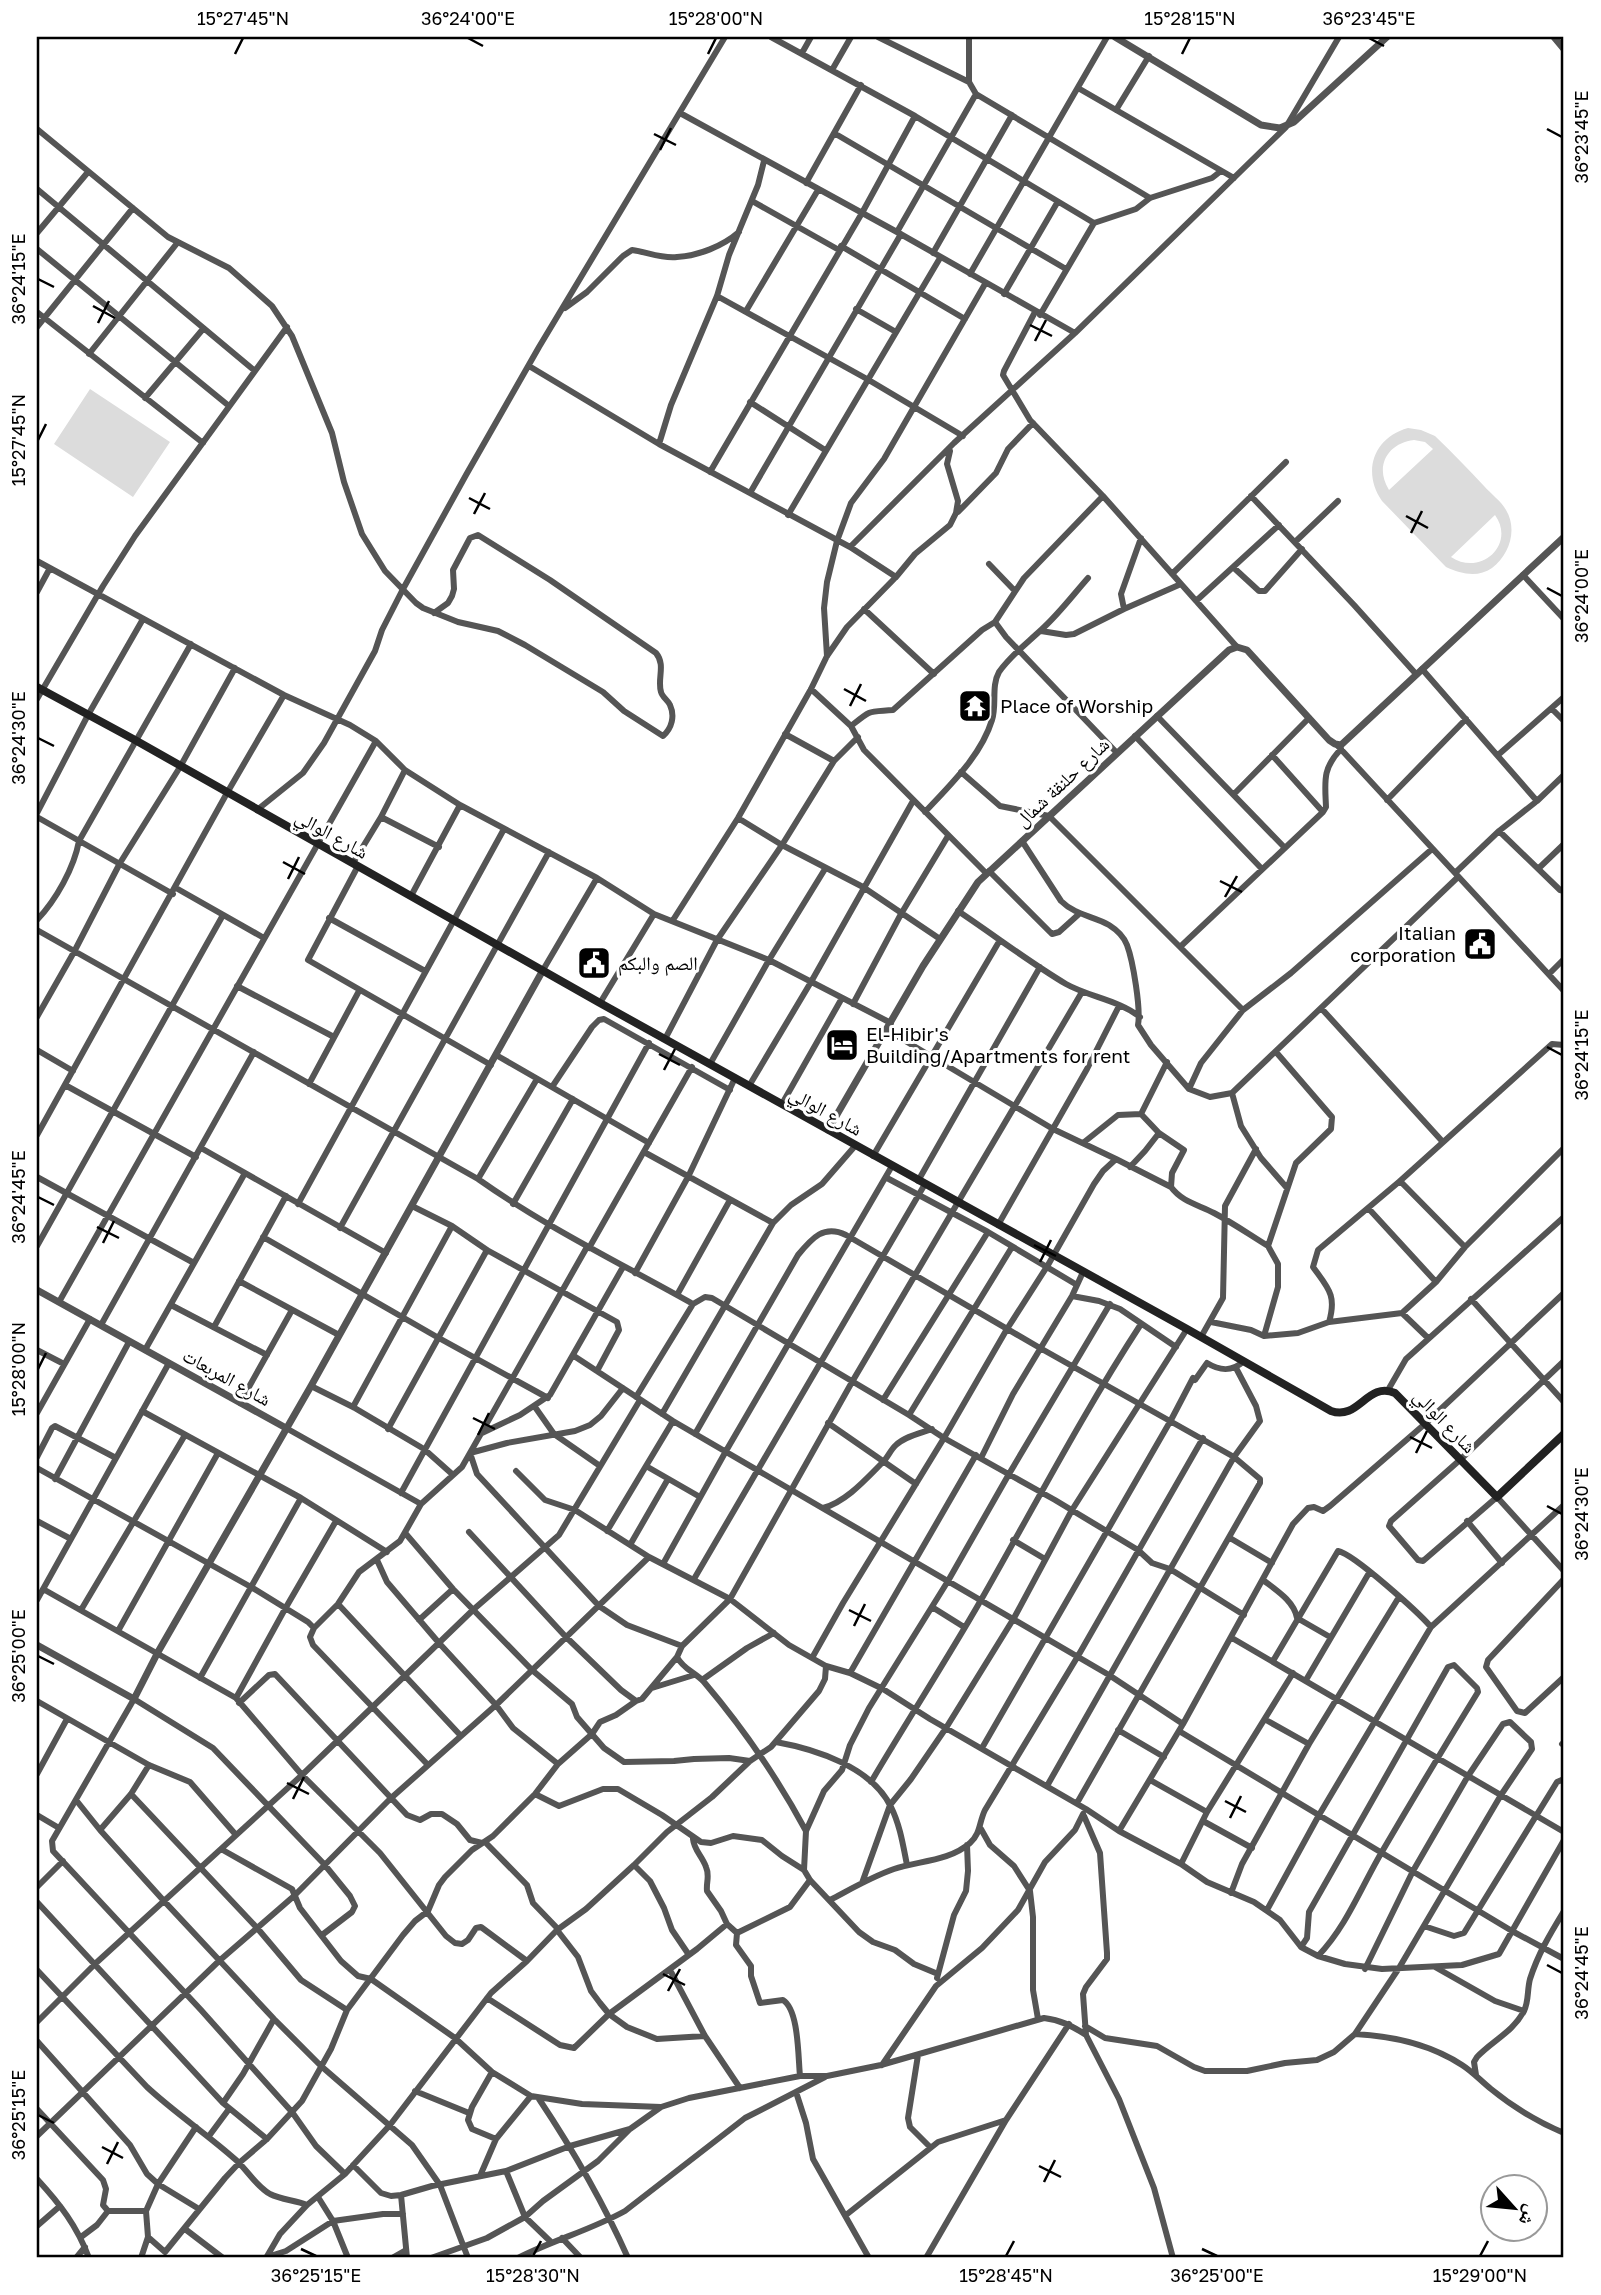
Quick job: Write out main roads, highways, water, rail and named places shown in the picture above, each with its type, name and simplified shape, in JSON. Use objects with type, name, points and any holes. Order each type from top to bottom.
[{"type":"main road","name":"شارع الوالي","points":[[39,689],[135,740],[710,1064],[733,1084],[749,1086],[998,1225],[1049,1262],[1083,1272],[1336,1413],[1349,1411],[1379,1390],[1388,1390],[1398,1395],[1497,1497],[1564,1434]]},
{"type":"place","name":"Place of Worship","points":[[975,706]]},
{"type":"place","name":"Italian corporation","points":[[1480,944]]},
{"type":"place","name":"الصم والبكم","points":[[594,963]]},
{"type":"place","name":"El-Hibir's Building/Apartments for rent","points":[[842,1045]]}]
